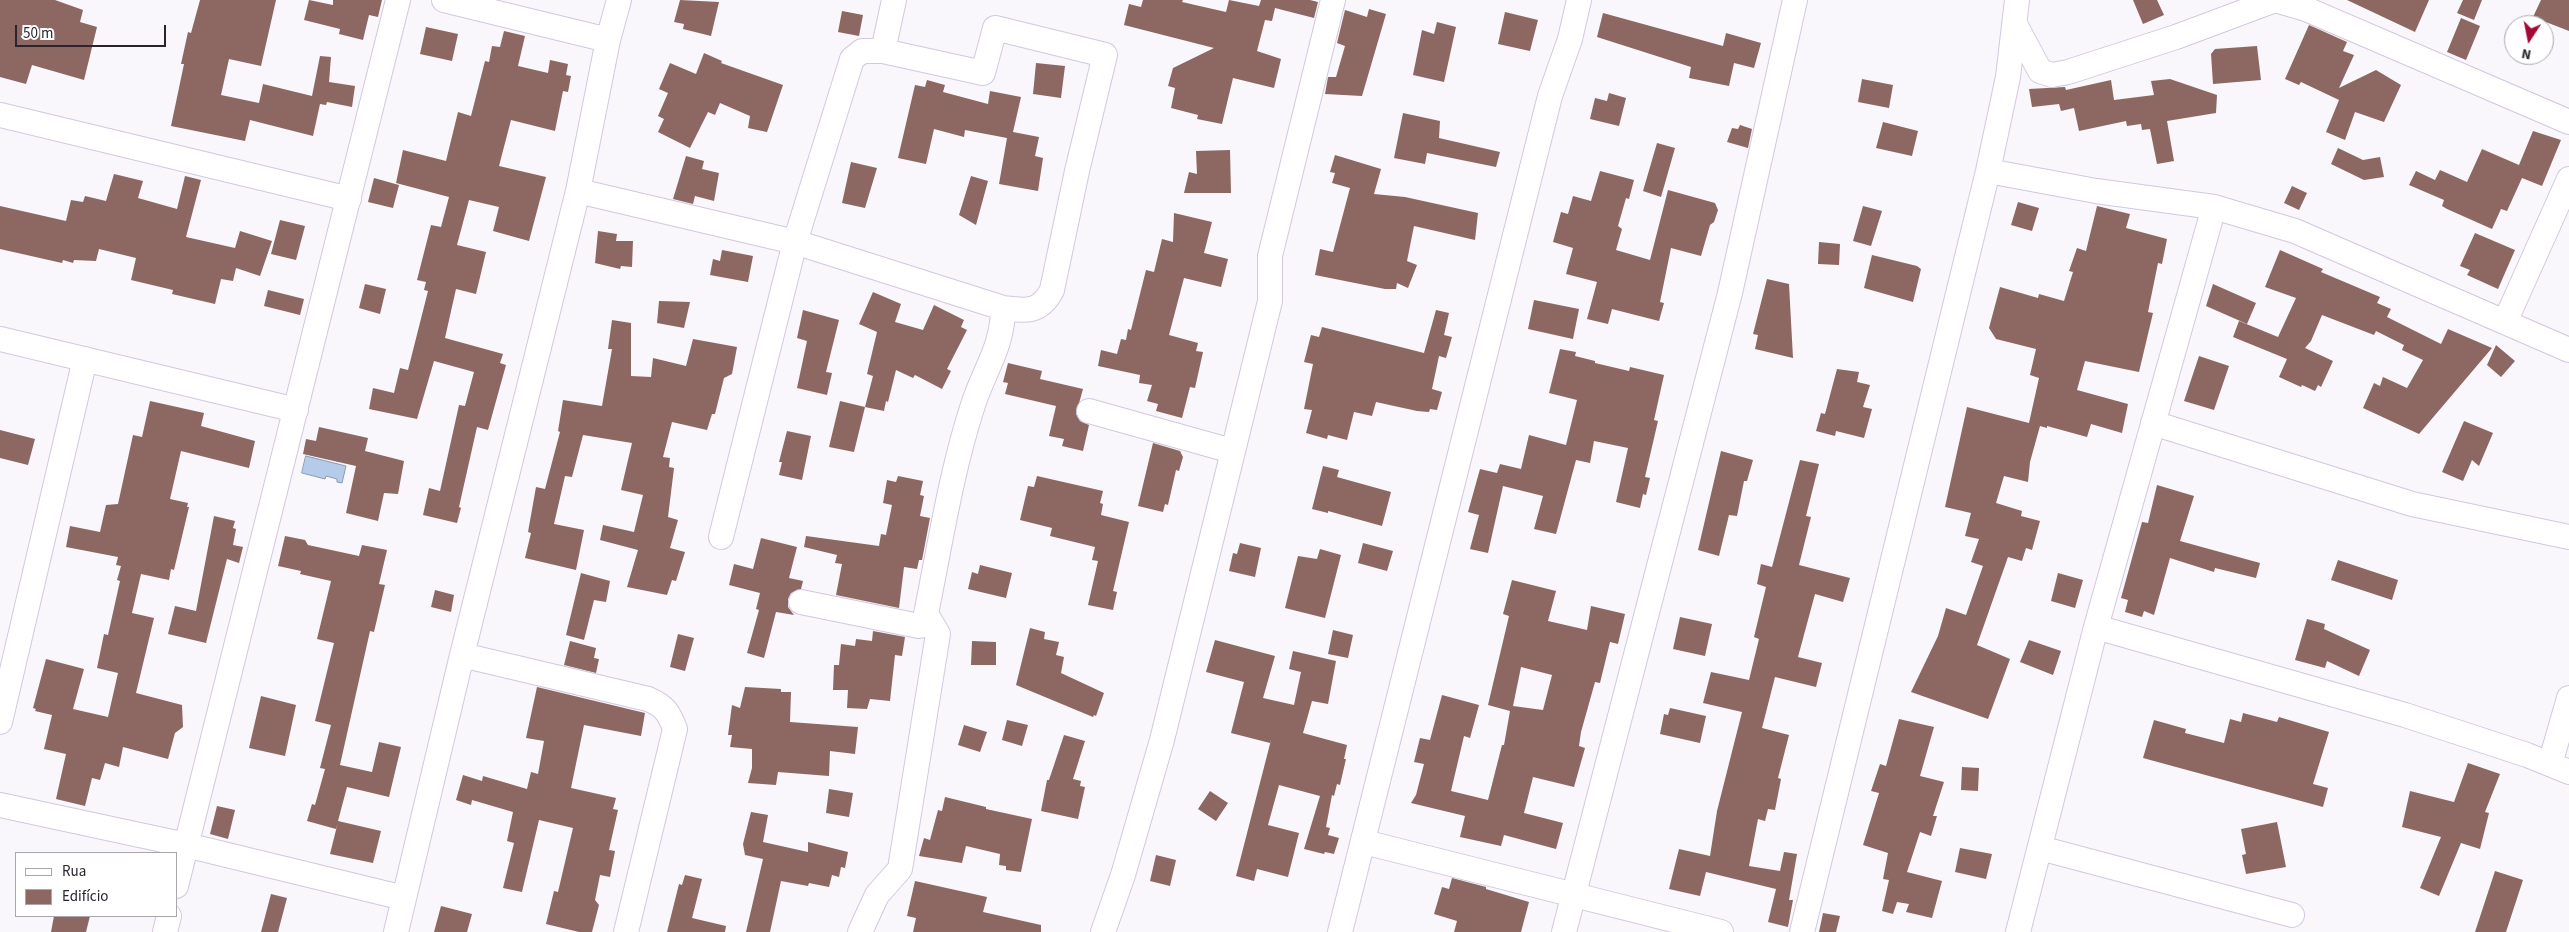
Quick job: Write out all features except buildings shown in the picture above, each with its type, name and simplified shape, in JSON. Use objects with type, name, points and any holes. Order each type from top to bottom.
[{"type":"street","points":[[178,878],[398,0]]},
{"type":"street","points":[[444,0],[608,40]]},
{"type":"street","points":[[396,932],[462,655],[578,191],[608,40],[619,0]]},
{"type":"street","points":[[883,51],[894,0]]},
{"type":"street","points":[[1103,932],[1123,876],[1162,740],[1270,301],[1270,256],[1333,0]]},
{"type":"street","points":[[1340,932],[1547,105],[1570,39],[1579,0]]},
{"type":"street","points":[[1564,932],[1730,293],[1795,0]]},
{"type":"street","points":[[1802,932],[1988,172],[2008,77],[2016,26],[2017,0]]},
{"type":"street","points":[[2016,26],[2040,71],[2052,75],[2068,72],[2176,37],[2275,0],[2306,9],[2569,122]]},
{"type":"street","points":[[578,191],[795,242],[1003,308],[1024,311],[1036,308],[1046,302],[1052,290],[1077,171],[1105,55],[995,28],[983,73],[883,51],[862,51],[852,59],[795,242],[721,537]]},
{"type":"street","points":[[0,115],[349,200]]},
{"type":"street","points":[[1988,172],[2096,191],[2214,207],[2295,231],[2569,350]]},
{"type":"street","points":[[2504,322],[2569,179]]},
{"type":"street","points":[[2018,932],[2096,627],[2214,207]]},
{"type":"street","points":[[860,932],[877,894],[900,869],[938,634],[926,614],[948,505],[973,405],[1001,335],[1003,308]]},
{"type":"street","points":[[0,338],[296,410]]},
{"type":"street","points":[[0,722],[85,359]]},
{"type":"street","points":[[1089,411],[1232,450]]},
{"type":"street","points":[[2153,423],[2412,504],[2569,538]]},
{"type":"street","points":[[801,602],[919,626],[932,624]]},
{"type":"street","points":[[2096,627],[2405,715],[2560,768],[2569,698]]},
{"type":"street","points":[[462,655],[648,699],[662,705],[669,712],[675,730],[626,932]]},
{"type":"street","points":[[0,805],[186,845],[404,898]]},
{"type":"street","points":[[1364,842],[1721,932]]},
{"type":"street","points":[[2040,848],[2292,915]]},
{"type":"street","points":[[166,932],[169,917]]},
{"type":"water","points":[[306,456],[346,466],[342,483],[337,482],[337,479],[326,476],[325,479],[302,473]]}]
